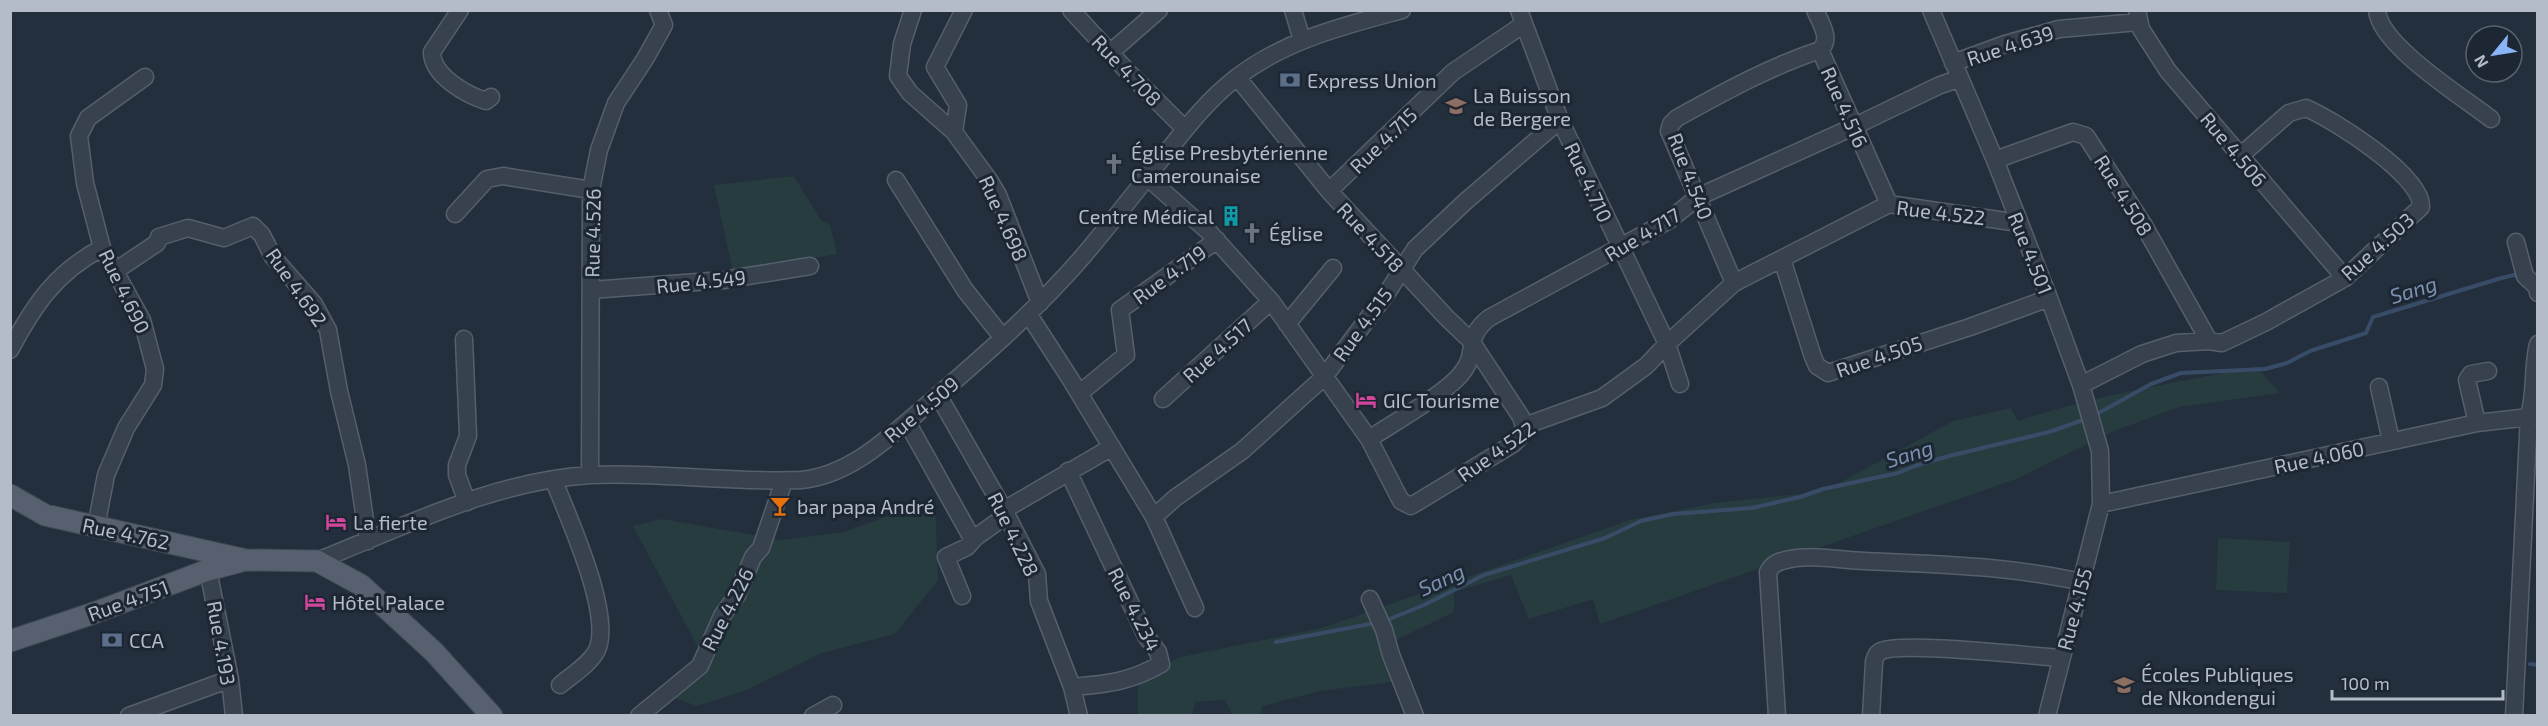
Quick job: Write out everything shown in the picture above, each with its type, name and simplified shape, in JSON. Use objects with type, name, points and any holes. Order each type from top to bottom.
[{"type":"main road","name":"Rue 4.762","points":[[10,495],[45,515],[246,560]]},
{"type":"main road","points":[[246,560],[317,561],[361,585],[434,652],[492,716]]},
{"type":"main road","name":"Rue 4.751","points":[[10,641],[94,613],[208,570],[246,560]]},
{"type":"street","points":[[460,10],[432,52],[432,60],[439,71],[468,94],[486,102],[491,97]]},
{"type":"street","name":"Rue 4.698","points":[[914,10],[902,44],[898,76],[910,93],[954,132],[990,180],[998,195],[1034,309]]},
{"type":"street","points":[[954,132],[958,105],[935,67],[964,10]]},
{"type":"street","name":"Rue 4.708","points":[[1071,10],[1185,129]]},
{"type":"street","points":[[1111,52],[1159,10]]},
{"type":"street","points":[[1293,10],[1302,40]]},
{"type":"street","name":"Rue 4.509","points":[[317,561],[467,502],[507,489],[590,475],[784,481],[814,479],[832,473],[866,454],[907,422],[1034,309],[1085,254],[1185,129],[1216,94],[1267,56],[1302,40],[1335,27],[1402,10]]},
{"type":"street","name":"Rue 4.516","points":[[1815,10],[1827,39],[1825,46],[1820,50],[1889,204]]},
{"type":"street","name":"Rue 4.501","points":[[1931,10],[1995,160],[2081,385],[2100,451],[2101,504]]},
{"type":"street","points":[[2377,10],[2379,23],[2398,48],[2491,119]]},
{"type":"street","name":"Rue 4.526","points":[[590,475],[589,219],[591,190],[610,116],[665,15]]},
{"type":"street","name":"Rue 4.639","points":[[1957,71],[2005,44],[2059,29],[2137,16]]},
{"type":"street","name":"Rue 4.506","points":[[2137,16],[2148,44],[2168,71],[2345,278]]},
{"type":"street","name":"Rue 4.710","points":[[1521,17],[1560,120],[1667,344],[1680,384]]},
{"type":"street","name":"Rue 4.715","points":[[1329,191],[1454,72],[1521,17]]},
{"type":"street","name":"Rue 4.540","points":[[1734,283],[1669,131],[1671,124],[1677,118],[1759,74],[1787,61],[1820,50]]},
{"type":"street","name":"Rue 4.717","points":[[1369,439],[1460,376],[1471,359],[1471,340],[1478,327],[1489,318],[1620,249],[1641,234],[1668,221],[1698,197],[1853,128],[1957,71]]},
{"type":"street","name":"Rue 4.690","points":[[96,526],[106,476],[126,428],[153,385],[155,377],[142,320],[102,248],[84,183],[79,136],[88,118],[145,77]]},
{"type":"street","name":"Rue 4.518","points":[[1237,77],[1329,191],[1400,269],[1471,340],[1521,417],[1524,426]]},
{"type":"street","name":"Rue 4.503","points":[[2081,385],[2142,354],[2176,343],[2209,341],[2222,343],[2265,322],[2345,278],[2421,207],[2421,199],[2415,188],[2362,139],[2336,122],[2306,108],[2289,113],[2240,156]]},
{"type":"street","name":"Rue 4.515","points":[[1154,517],[1175,498],[1242,451],[1324,377],[1387,293],[1400,269],[1415,249],[1466,201],[1560,120]]},
{"type":"street","name":"Rue 4.508","points":[[1995,160],[2073,132],[2086,136],[2143,224],[2209,341]]},
{"type":"street","points":[[455,214],[492,177],[503,176],[591,190]]},
{"type":"street","name":"Rue 4.522","points":[[1147,177],[1217,240],[1271,301],[1369,439],[1401,501],[1411,506],[1513,444],[1521,436],[1524,426],[1602,398],[1646,366],[1734,283],[1889,204],[2019,223]]},
{"type":"street","points":[[896,180],[965,290],[1003,338]]},
{"type":"street","name":"Rue 4.692","points":[[115,271],[157,243],[159,237],[188,228],[224,238],[253,226],[262,235],[273,257],[314,304],[328,330],[339,391],[357,465],[368,541]]},
{"type":"street","name":"Rue 4.719","points":[[1080,393],[1126,356],[1120,310],[1217,240]]},
{"type":"street","points":[[2516,242],[2524,276],[2537,287],[2538,293]]},
{"type":"street","points":[[10,350],[30,312],[42,296],[87,257],[102,248]]},
{"type":"street","name":"Rue 4.505","points":[[1782,259],[1813,357],[1817,366],[1828,374],[2049,298]]},
{"type":"street","name":"Rue 4.549","points":[[591,290],[724,280],[810,266]]},
{"type":"street","points":[[1287,324],[1333,268]]},
{"type":"street","name":"Rue 4.517","points":[[1163,399],[1271,301]]},
{"type":"street","points":[[1034,309],[1080,393],[1154,517],[1195,608]]},
{"type":"street","points":[[464,339],[468,436],[460,452],[457,475],[467,502]]},
{"type":"street","points":[[2514,716],[2531,553],[2534,361],[2538,344]]},
{"type":"street","points":[[2477,423],[2467,380],[2471,374],[2488,371]]},
{"type":"street","points":[[2379,387],[2391,441]]},
{"type":"street","name":"Rue 4.228","points":[[938,396],[1037,574],[1039,601],[1072,687],[1079,716]]},
{"type":"street","name":"Rue 4.060","points":[[2101,504],[2477,423],[2533,416]]},
{"type":"street","points":[[907,422],[973,540]]},
{"type":"street","points":[[962,596],[946,557],[967,548],[973,540],[1005,513],[1068,471],[1112,447]]},
{"type":"street","name":"Rue 4.234","points":[[1068,471],[1146,636],[1158,652],[1161,664],[1142,675],[1119,683],[1072,687]]},
{"type":"street","points":[[554,481],[592,583],[601,624],[597,649],[590,659],[560,685]]},
{"type":"street","name":"Rue 4.226","points":[[639,716],[700,666],[722,616],[737,595],[753,557],[761,548],[784,481]]},
{"type":"street","name":"Rue 4.155","points":[[2047,716],[2101,504]]},
{"type":"street","points":[[1777,716],[1768,572],[1774,564],[1782,560],[1802,558],[1904,562],[2049,574],[2081,582]]},
{"type":"street","name":"Rue 4.193","points":[[208,570],[230,679],[234,716]]},
{"type":"street","points":[[1370,598],[1415,716]]},
{"type":"street","points":[[1871,716],[1874,662],[1881,651],[1917,648],[2061,658]]},
{"type":"street","points":[[129,716],[147,712],[230,679]]},
{"type":"street","points":[[813,716],[833,705]]},
{"type":"green space","points":[[794,176],[820,219],[830,225],[837,254],[733,272],[714,185]]},
{"type":"green space","points":[[2257,367],[2280,393],[2179,407],[2114,431],[2016,479],[1600,624],[1593,599],[1529,619],[1511,575],[1454,592],[1454,612],[1384,646],[1392,682],[1320,691],[1262,706],[1260,715],[1233,715],[1225,700],[1195,702],[1192,715],[1138,715],[1138,678],[1181,657],[1322,628],[1630,520],[1715,503],[1825,491],[1953,421],[2011,408],[2018,421],[2107,396]]},
{"type":"green space","points":[[935,498],[938,580],[895,634],[822,653],[749,689],[697,706],[674,698],[706,662],[633,526],[662,519],[782,540],[845,532]]},
{"type":"green space","points":[[2218,538],[2290,542],[2287,593],[2216,590]]},
{"type":"waterway","name":"Sang","points":[[2095,415],[2151,384],[2181,373],[2265,369],[2287,363],[2310,351],[2366,333],[2373,317],[2498,279],[2514,275],[2520,277]]},
{"type":"waterway","name":"Sang","points":[[1385,621],[1424,605],[1484,575],[1605,538],[1641,521],[1673,514],[1752,508],[1800,497],[1823,489],[1898,473],[1949,456],[2049,432],[2086,419]]},
{"type":"waterway","name":"Sang","points":[[1276,642],[1375,623]]},
{"type":"waterway","points":[[2530,664],[2538,665]]},
{"type":"place","name":"Express Union","points":[[1290,80]]},
{"type":"place","name":"La Buisson de Bergere","points":[[1456,106]]},
{"type":"place","name":"Église Presbytérienne Camerounaise","points":[[1114,164]]},
{"type":"place","name":"Centre Médical","points":[[1231,216]]},
{"type":"place","name":"Église","points":[[1252,233]]},
{"type":"place","name":"GIC Tourisme","points":[[1366,400]]},
{"type":"place","name":"bar papa André","points":[[780,506]]},
{"type":"place","name":"La fierte","points":[[336,522]]},
{"type":"place","name":"Hôtel Palace","points":[[315,602]]},
{"type":"place","name":"CCA","points":[[112,640]]},
{"type":"place","name":"Écoles Publiques de Nkondengui","points":[[2124,685]]}]
